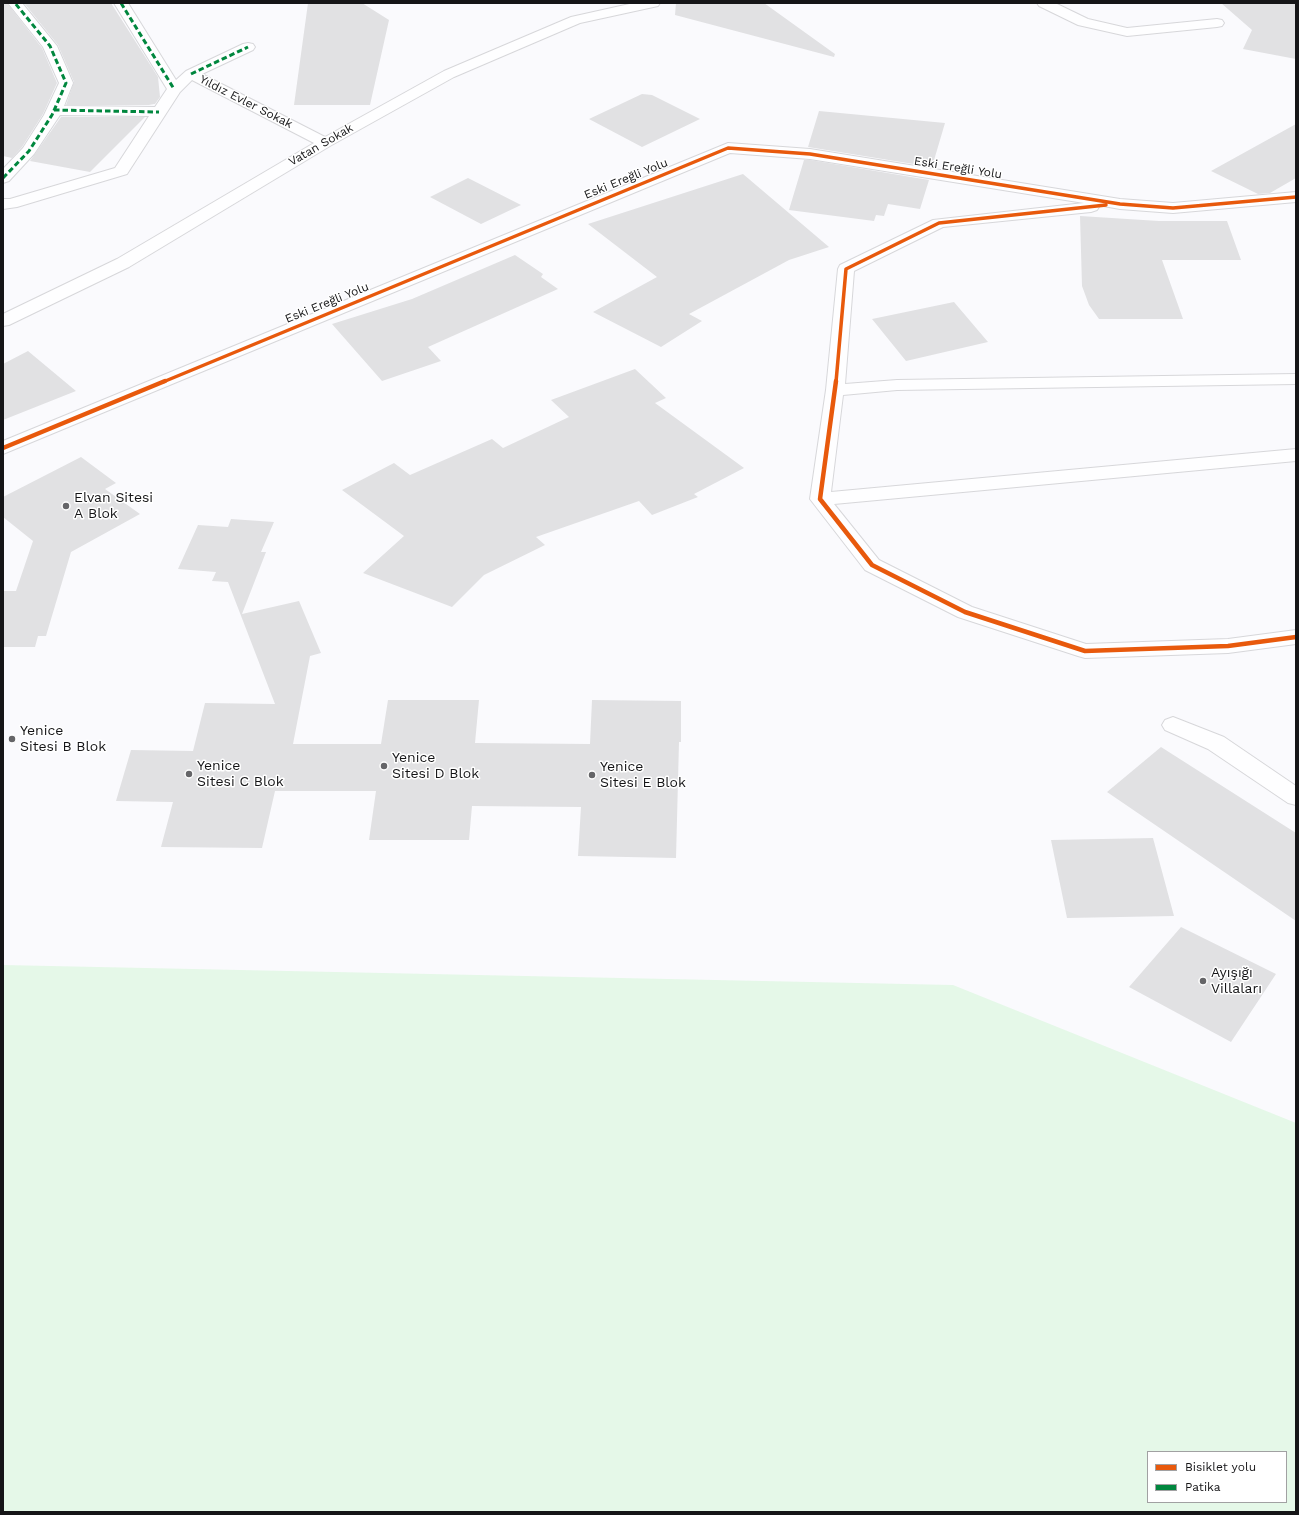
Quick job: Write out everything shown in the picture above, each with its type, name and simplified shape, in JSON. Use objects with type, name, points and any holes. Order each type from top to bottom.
[{"type":"street","points":[[3,178],[30,151],[54,110],[66,83],[50,46],[14,3]]},
{"type":"street","points":[[121,3],[174,89]]},
{"type":"street","name":"Vatan Sokak","points":[[3,320],[123,262],[325,143],[449,74],[576,20],[654,3]]},
{"type":"street","points":[[1044,3],[1083,22],[1127,32],[1217,23]]},
{"type":"street","points":[[191,74],[248,47]]},
{"type":"street","name":"Yıldız Evler Sokak","points":[[3,204],[11,204],[120,170],[174,89],[191,74],[325,143]]},
{"type":"street","points":[[54,110],[159,112]]},
{"type":"street","name":"Eski Ereğli Yolu","points":[[3,448],[728,148],[810,154],[1120,204],[1172,208],[1296,197]]},
{"type":"street","points":[[1120,204],[938,223],[846,269],[835,390],[820,499],[872,565],[965,612],[1085,651],[1228,646],[1296,637]]},
{"type":"street","points":[[835,390],[897,385],[1296,380]]},
{"type":"street","points":[[820,499],[1296,455]]},
{"type":"street","points":[[1173,725],[1216,743],[1296,797]]},
{"type":"green space","points":[[3,965],[953,985],[1296,1123],[1296,1512],[3,1512]]},
{"type":"building","points":[[3,3],[7,3],[42,48],[57,83],[43,114],[22,147],[12,158],[3,156]]},
{"type":"building","points":[[24,3],[111,3],[158,77],[160,97],[155,104],[66,105],[74,82],[58,45]]},
{"type":"building","points":[[308,3],[362,3],[389,20],[370,105],[294,105]]},
{"type":"building","points":[[676,3],[764,3],[835,54],[834,57],[675,15]]},
{"type":"building","points":[[1221,3],[1296,3],[1296,59],[1243,49],[1252,30]]},
{"type":"building","points":[[642,94],[652,95],[700,119],[642,147],[589,119]]},
{"type":"building","points":[[819,111],[945,123],[932,167],[808,147]]},
{"type":"building","points":[[61,117],[145,117],[90,172],[30,161]]},
{"type":"building","points":[[1296,124],[1296,178],[1270,193],[1258,194],[1211,171]]},
{"type":"building","points":[[804,160],[929,180],[920,209],[888,204],[884,216],[876,215],[874,221],[789,210]]},
{"type":"building","points":[[743,174],[829,247],[789,260],[689,314],[702,321],[661,347],[593,312],[657,277],[588,224]]},
{"type":"building","points":[[468,178],[521,205],[481,224],[430,197]]},
{"type":"building","points":[[1080,216],[1159,221],[1227,221],[1241,260],[1162,260],[1183,319],[1099,319],[1089,305],[1082,286]]},
{"type":"building","points":[[515,255],[543,274],[541,277],[558,289],[428,347],[441,361],[382,381],[332,324],[412,299]]},
{"type":"building","points":[[954,302],[988,342],[906,361],[872,319]]},
{"type":"building","points":[[28,351],[76,391],[3,420],[3,364]]},
{"type":"building","points":[[635,369],[666,398],[655,403],[744,468],[694,494],[698,497],[652,515],[639,501],[536,537],[545,545],[484,575],[452,607],[363,573],[404,536],[342,490],[394,463],[410,475],[492,439],[503,448],[569,417],[551,400]]},
{"type":"building","name":"Elvan Sitesi A Blok","points":[[81,457],[116,483],[105,489],[140,514],[71,552],[46,636],[38,636],[35,647],[3,647],[3,591],[16,591],[33,541],[3,517],[3,497]]},
{"type":"building","points":[[231,519],[274,522],[261,552],[266,552],[242,614],[299,601],[321,653],[310,656],[293,744],[381,744],[388,700],[479,700],[475,743],[590,744],[592,700],[681,701],[681,742],[679,742],[676,858],[578,856],[581,807],[472,806],[469,840],[369,840],[376,791],[275,791],[262,848],[161,847],[173,802],[116,801],[131,750],[193,751],[205,703],[275,704],[228,582],[212,581],[216,572],[178,569],[198,525],[228,527]]},
{"type":"building","points":[[1161,747],[1296,833],[1296,921],[1107,792]]},
{"type":"building","points":[[1153,838],[1174,916],[1067,918],[1051,840]]},
{"type":"building","name":"Ayışığı Villaları","points":[[1181,927],[1276,974],[1231,1042],[1129,987]]},
{"type":"marked path","points":[[3,178],[29,151],[52,115],[66,83],[50,46],[15,3]]},
{"type":"marked path","points":[[121,3],[174,89]]},
{"type":"marked path","points":[[191,74],[248,47]]},
{"type":"marked path","points":[[54,110],[159,112]]},
{"type":"cycle path","points":[[3,448],[728,148],[810,154],[1120,204],[1173,208],[1296,197]]},
{"type":"cycle path","points":[[1106,205],[939,223],[846,269],[835,390],[820,499],[872,565],[965,612],[1085,651],[1228,646],[1296,637]]},
{"type":"place","name":"Elvan Sitesi A Blok","points":[[66,506]]},
{"type":"place","name":"Yenice Sitesi B Blok","points":[[12,739]]},
{"type":"place","name":"Yenice Sitesi D Blok","points":[[384,766]]},
{"type":"place","name":"Yenice Sitesi C Blok","points":[[189,774]]},
{"type":"place","name":"Yenice Sitesi E Blok","points":[[592,775]]},
{"type":"place","name":"Ayışığı Villaları","points":[[1203,981]]}]
